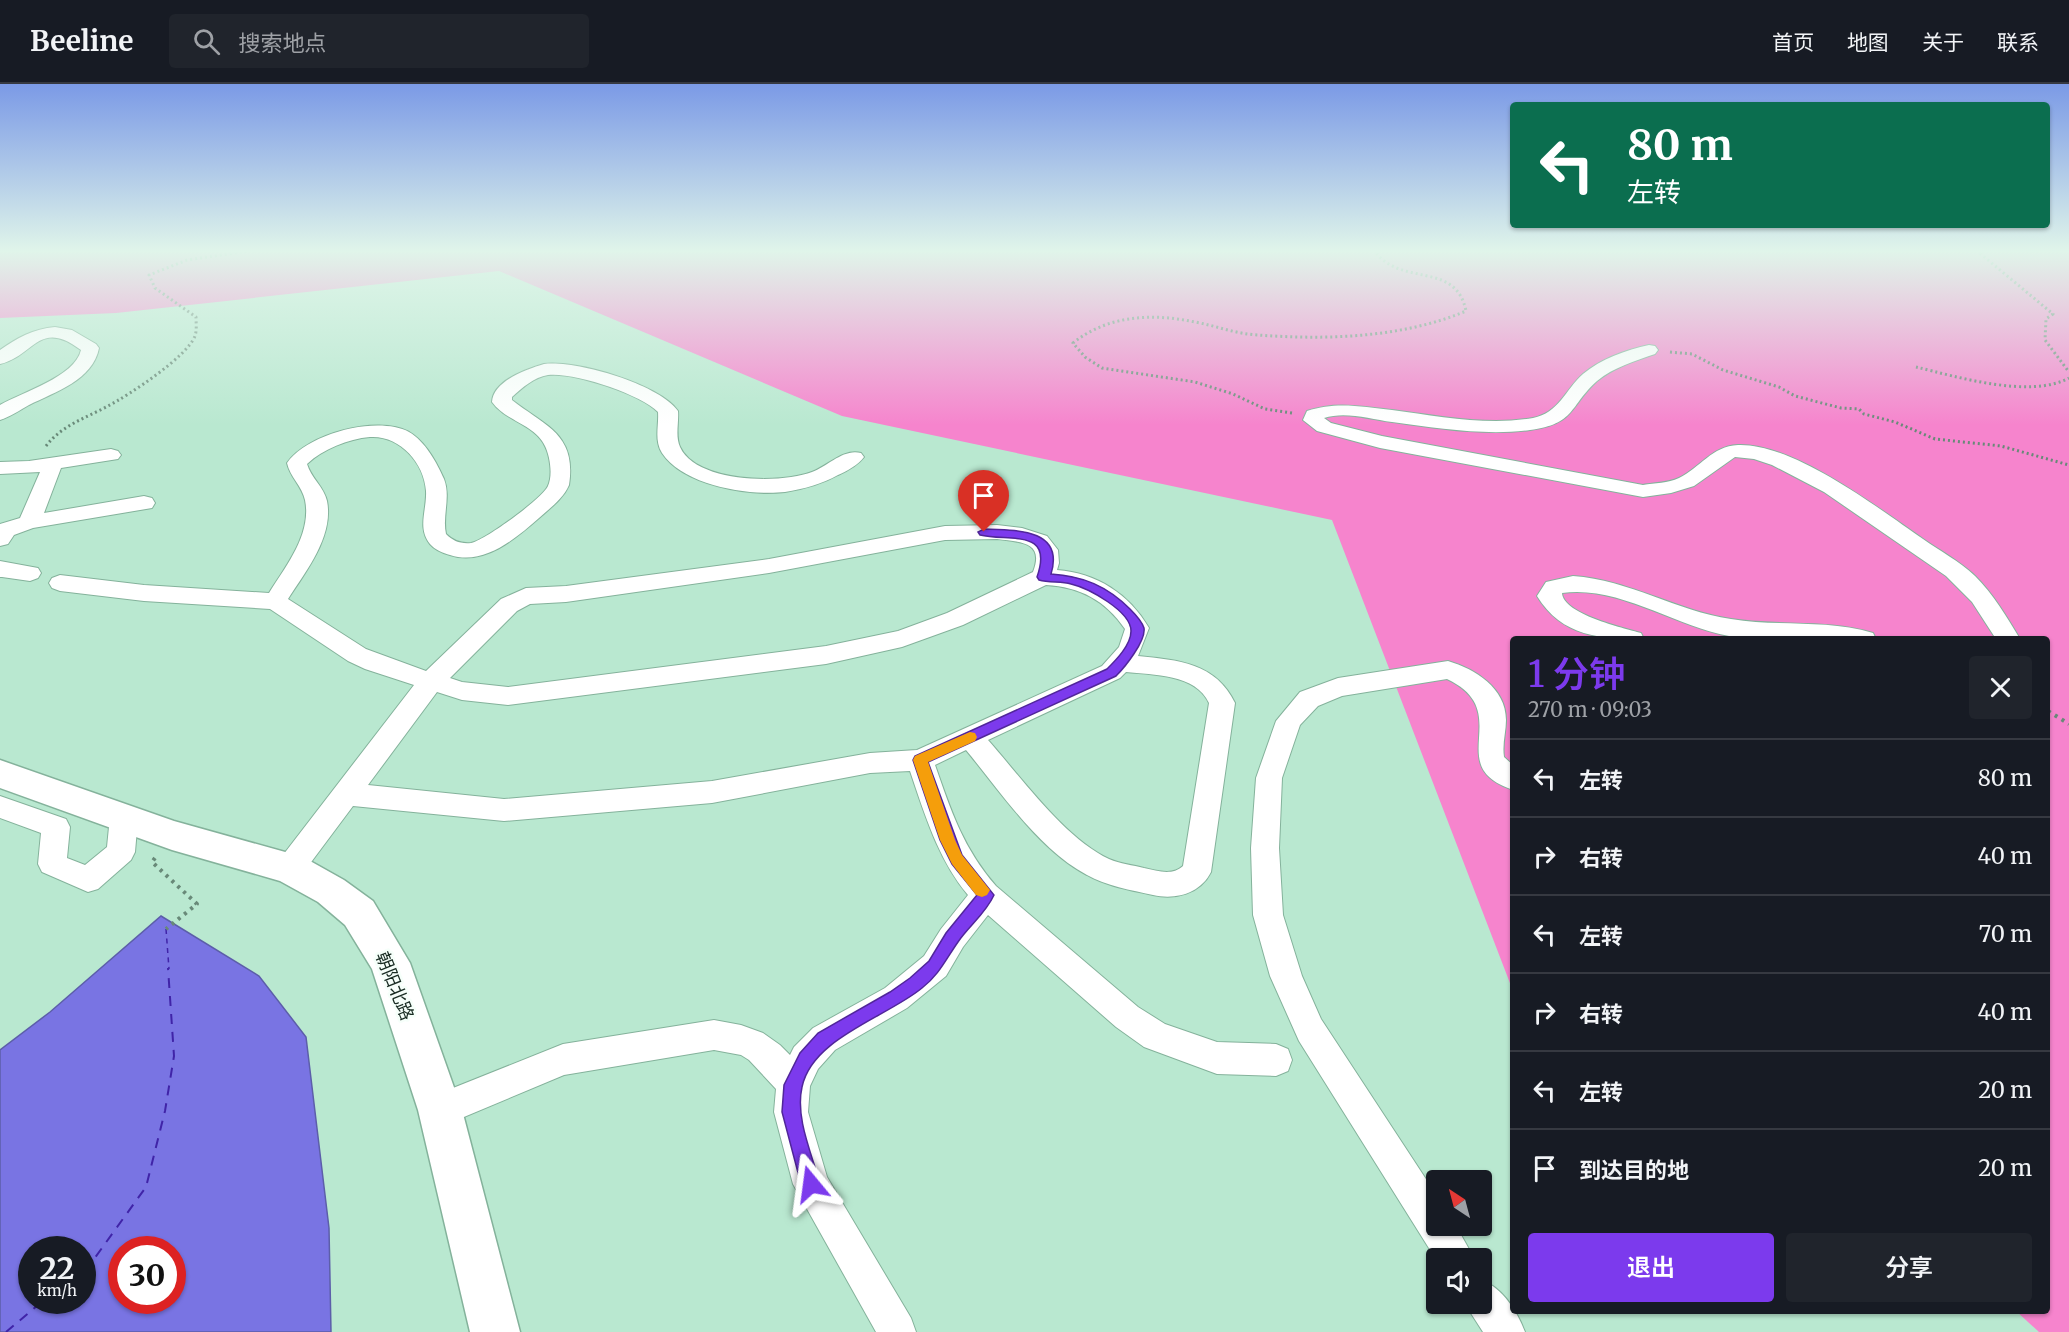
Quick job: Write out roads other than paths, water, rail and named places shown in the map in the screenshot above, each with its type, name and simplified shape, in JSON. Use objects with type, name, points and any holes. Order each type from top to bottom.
[{"type":"main road","name":"朝阳北路","points":[[0,774],[172,835],[290,868],[331,891],[359,913],[390,963],[440,1110],[495,1332]]},
{"type":"street","points":[[0,359],[30,338],[61,331],[84,343],[90,348],[91,353],[82,367],[71,376],[0,414]]},
{"type":"street","points":[[1649,350],[1608,364],[1589,378],[1565,412],[1547,421],[1522,425],[1483,424],[1398,417],[1346,409],[1323,411],[1314,415],[1313,420],[1324,427],[1380,442],[1642,490],[1669,488],[1686,482],[1701,473],[1710,463],[1737,451],[1781,461],[1813,477],[1868,511],[1959,574],[1985,601],[2006,636]]},
{"type":"street","points":[[275,601],[311,538],[315,524],[316,500],[298,474],[297,463],[303,455],[319,446],[357,434],[386,430],[403,436],[413,443],[421,454],[436,487],[435,533],[446,546],[457,549],[471,549],[487,545],[504,536],[550,497],[559,487],[557,451],[548,434],[502,402],[501,395],[512,385],[539,372],[564,370],[638,390],[652,397],[668,411],[667,439],[671,451],[680,462],[693,470],[733,484],[767,488],[785,486],[826,474],[854,457]]},
{"type":"street","points":[[0,468],[52,464],[111,455]]},
{"type":"street","points":[[29,522],[52,464]]},
{"type":"street","points":[[0,539],[6,530],[29,522],[144,503]]},
{"type":"street","points":[[290,868],[432,680],[509,605],[526,596],[566,594],[769,566],[945,533],[997,532],[1022,535],[1039,541],[1047,550],[1048,563],[1043,577]]},
{"type":"street","points":[[0,568],[10,572],[30,573]]},
{"type":"street","points":[[60,583],[144,593],[275,601],[357,655],[374,663],[462,691],[508,696],[826,655],[902,639],[926,631],[1043,577],[1070,579],[1094,587],[1123,608],[1137,628],[1136,638],[1121,663],[1111,672],[1094,682],[920,760],[870,763],[712,792],[504,810],[345,794]]},
{"type":"street","points":[[1624,636],[1570,617],[1554,606],[1549,596],[1554,587],[1565,584],[1592,586],[1637,596],[1713,624],[1754,632],[1824,631],[1849,636]]},
{"type":"street","points":[[970,737],[1040,816],[1077,852],[1096,866],[1155,883],[1173,885],[1188,882],[1197,872],[1222,703],[1220,694],[1212,685],[1190,674],[1121,663]]},
{"type":"street","points":[[1450,1248],[1310,1030],[1286,976],[1268,915],[1265,848],[1269,778],[1289,721],[1309,699],[1338,687],[1448,670],[1465,675],[1479,686],[1493,713],[1491,758],[1501,772],[1510,778]]},
{"type":"street","points":[[920,760],[952,849],[969,877],[1127,1017],[1155,1036],[1217,1058],[1276,1060]]},
{"type":"street","points":[[0,807],[56,828],[52,864],[88,880],[121,852],[124,817]]},
{"type":"street","points":[[897,1332],[811,1184],[791,1112],[793,1085],[806,1058],[824,1039],[896,998],[935,966],[952,938],[987,895]]},
{"type":"street","points":[[440,1110],[563,1060],[714,1035],[738,1037],[762,1048],[777,1062],[793,1085]]},
{"type":"street","points":[[1492,1313],[1506,1332]]}]
